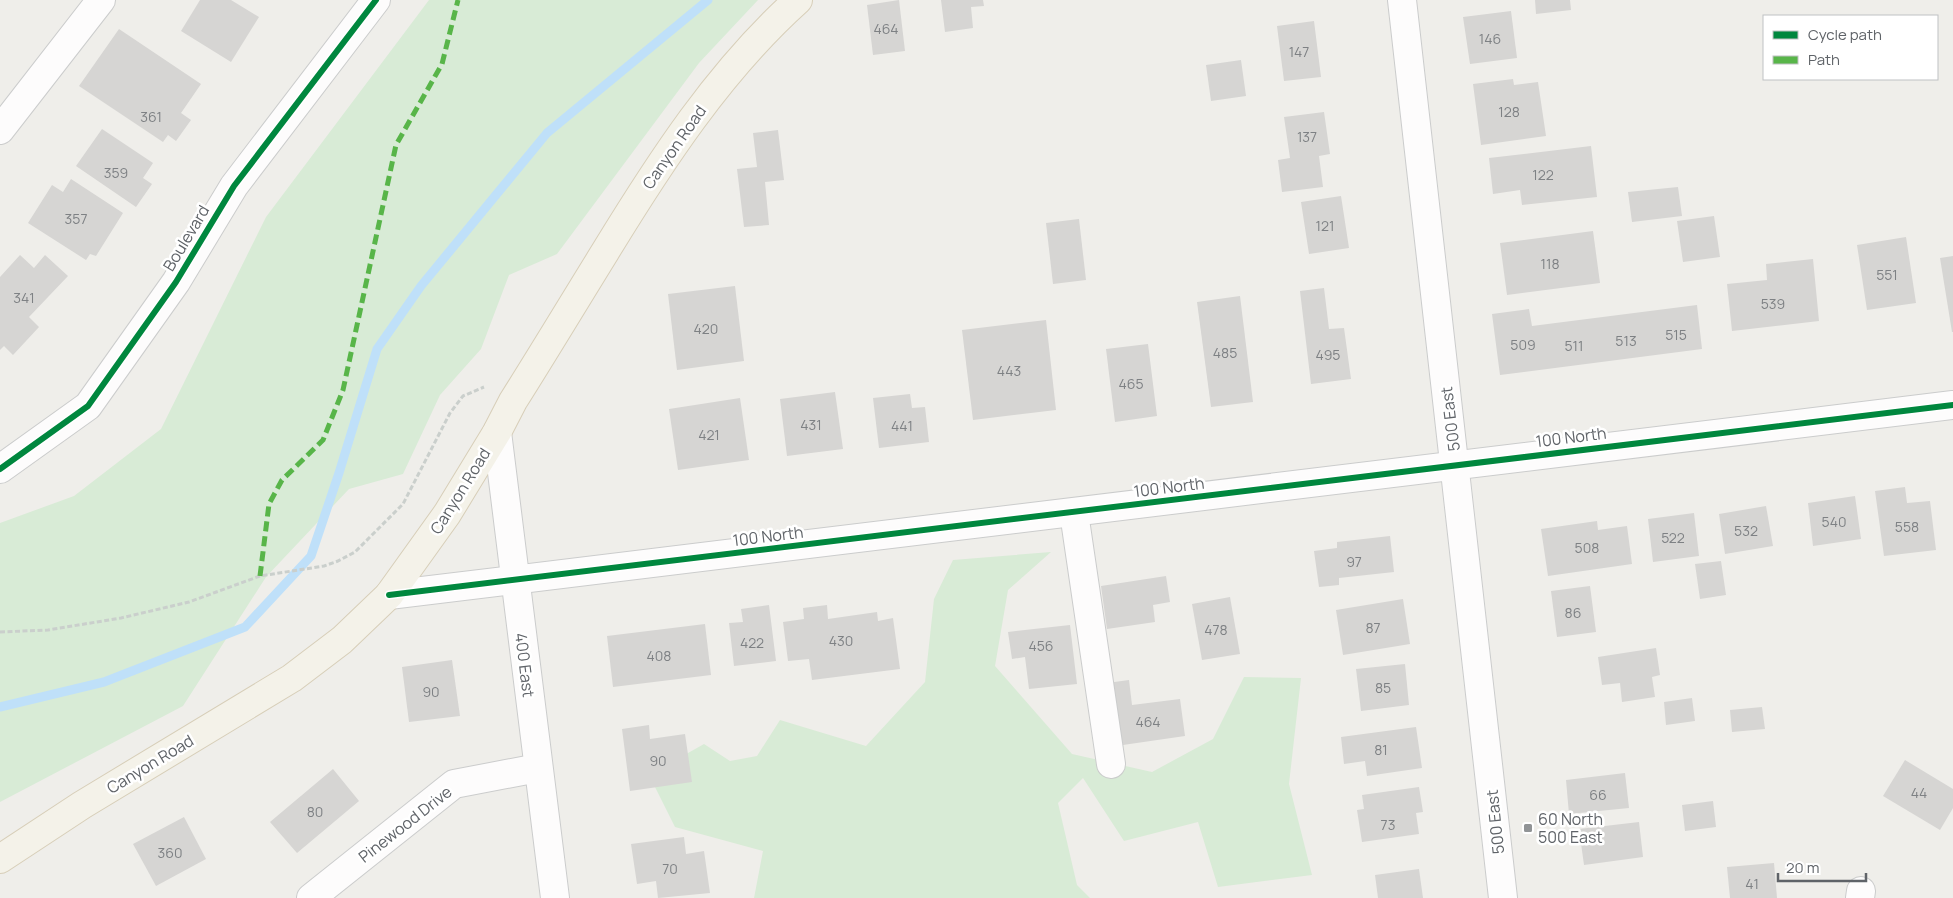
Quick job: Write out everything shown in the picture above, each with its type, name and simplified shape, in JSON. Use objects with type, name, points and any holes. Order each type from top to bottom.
[{"type":"main road","name":"Canyon Road","points":[[0,859],[82,805],[292,678],[342,640],[389,595],[447,514],[497,432],[513,401],[652,176],[722,80],[798,0]]},
{"type":"street","points":[[0,130],[102,0]]},
{"type":"street","name":"Boulevard","points":[[0,469],[88,406],[176,282],[234,186],[376,0]]},
{"type":"street","name":"500 East","points":[[1402,0],[1456,465],[1503,898]]},
{"type":"street","name":"100 North","points":[[389,595],[1953,405]]},
{"type":"street","name":"400 East","points":[[497,432],[555,898]]},
{"type":"street","points":[[1074,513],[1111,764]]},
{"type":"street","name":"Pinewood Drive","points":[[311,898],[454,784],[538,768]]},
{"type":"path","points":[[0,632],[48,630],[122,618],[189,602],[260,576],[324,566],[355,552],[402,504],[450,413],[463,396],[484,387]]},
{"type":"green space","points":[[429,0],[758,0],[699,63],[557,254],[509,275],[481,349],[440,395],[403,474],[349,489],[266,577],[183,706],[0,802],[0,523],[74,496],[161,429],[266,217]]},
{"type":"green space","points":[[1051,552],[1008,590],[995,666],[1072,754],[1152,772],[1213,739],[1244,677],[1301,678],[1289,784],[1312,875],[1218,887],[1198,822],[1124,841],[1083,778],[1058,803],[1077,885],[1090,898],[754,898],[763,851],[675,827],[649,775],[704,744],[730,761],[757,756],[780,720],[866,746],[925,682],[934,599],[953,560]]},
{"type":"building","points":[[200,0],[231,0],[259,17],[231,62],[181,31]]},
{"type":"building","points":[[899,0],[905,51],[873,55],[867,5]]},
{"type":"building","points":[[941,0],[983,0],[984,6],[971,7],[973,28],[945,32]]},
{"type":"building","points":[[1535,0],[1570,0],[1571,10],[1536,14]]},
{"type":"building","points":[[1511,11],[1517,58],[1470,64],[1463,17]]},
{"type":"building","points":[[1314,21],[1321,77],[1284,81],[1277,26]]},
{"type":"building","points":[[119,29],[201,84],[181,113],[191,120],[176,141],[168,135],[163,142],[79,86]]},
{"type":"building","points":[[1241,60],[1246,96],[1211,101],[1206,65]]},
{"type":"building","points":[[1513,79],[1514,85],[1538,82],[1546,136],[1481,145],[1473,84]]},
{"type":"building","points":[[1324,112],[1330,154],[1319,156],[1323,187],[1282,192],[1278,160],[1290,158],[1284,117]]},
{"type":"building","points":[[102,129],[153,163],[143,178],[152,184],[136,207],[76,166]]},
{"type":"building","points":[[778,130],[784,180],[765,182],[769,225],[744,227],[737,169],[757,167],[753,133]]},
{"type":"building","points":[[1591,146],[1597,197],[1522,205],[1520,190],[1493,194],[1489,158]]},
{"type":"building","points":[[71,179],[123,213],[96,256],[90,254],[86,260],[28,223],[52,185],[63,192]]},
{"type":"building","points":[[1678,187],[1682,216],[1632,222],[1628,192]]},
{"type":"building","points":[[1341,196],[1349,248],[1309,254],[1301,202]]},
{"type":"building","points":[[1714,216],[1720,257],[1683,262],[1677,221]]},
{"type":"building","points":[[1079,219],[1086,280],[1053,284],[1046,223]]},
{"type":"building","points":[[1593,231],[1600,283],[1507,295],[1500,243]]},
{"type":"building","points":[[1906,237],[1916,303],[1867,310],[1857,245]]},
{"type":"building","points":[[20,255],[34,268],[45,255],[68,276],[29,317],[39,327],[13,355],[4,346],[0,350],[0,277]]},
{"type":"building","points":[[1953,256],[1953,332],[1952,332],[1940,258]]},
{"type":"building","points":[[1813,259],[1819,321],[1732,331],[1727,284],[1767,280],[1766,264]]},
{"type":"building","points":[[735,286],[744,361],[677,370],[668,294]]},
{"type":"building","points":[[1324,288],[1329,329],[1344,328],[1351,379],[1311,384],[1300,291]]},
{"type":"building","points":[[1240,296],[1253,402],[1211,407],[1197,302]]},
{"type":"building","points":[[1697,305],[1702,349],[1500,375],[1492,314],[1529,309],[1532,326]]},
{"type":"building","points":[[1046,320],[1056,410],[973,420],[962,330]]},
{"type":"building","points":[[1148,344],[1157,416],[1115,422],[1106,349]]},
{"type":"building","points":[[835,392],[843,449],[787,456],[780,399]]},
{"type":"building","points":[[910,394],[912,408],[925,407],[929,442],[879,448],[873,398]]},
{"type":"building","points":[[740,398],[749,460],[678,470],[669,409]]},
{"type":"building","points":[[1905,487],[1907,503],[1930,501],[1936,550],[1884,556],[1875,491]]},
{"type":"building","points":[[1855,496],[1861,539],[1813,546],[1808,503]]},
{"type":"building","points":[[1766,506],[1773,546],[1725,554],[1719,514]]},
{"type":"building","points":[[1694,513],[1699,556],[1653,562],[1648,519]]},
{"type":"building","points":[[1597,521],[1598,530],[1627,526],[1632,564],[1548,576],[1541,529]]},
{"type":"building","points":[[1390,536],[1394,572],[1339,578],[1339,585],[1319,587],[1314,551],[1337,548],[1337,542]]},
{"type":"building","points":[[1721,561],[1726,595],[1700,599],[1695,564]]},
{"type":"building","points":[[1166,576],[1170,602],[1153,605],[1155,622],[1107,629],[1101,586]]},
{"type":"building","points":[[1590,586],[1596,632],[1557,637],[1551,591]]},
{"type":"building","points":[[1230,597],[1240,654],[1202,660],[1192,604]]},
{"type":"building","points":[[1403,599],[1410,644],[1343,655],[1336,610]]},
{"type":"building","points":[[769,605],[776,661],[734,666],[729,623],[743,622],[741,609]]},
{"type":"building","points":[[827,605],[828,619],[877,612],[878,621],[893,618],[900,669],[812,680],[809,659],[788,661],[783,622],[804,619],[803,608]]},
{"type":"building","points":[[705,624],[711,675],[613,687],[607,636]]},
{"type":"building","points":[[1070,625],[1077,684],[1029,689],[1025,657],[1012,659],[1008,632]]},
{"type":"building","points":[[1656,648],[1660,675],[1652,677],[1655,697],[1622,702],[1620,683],[1602,685],[1598,657]]},
{"type":"building","points":[[452,660],[460,716],[409,722],[402,667]]},
{"type":"building","points":[[1405,664],[1409,705],[1361,711],[1356,669]]},
{"type":"building","points":[[1129,680],[1132,705],[1180,699],[1185,736],[1116,746],[1107,683]]},
{"type":"building","points":[[1692,698],[1695,721],[1666,725],[1664,702]]},
{"type":"building","points":[[1762,707],[1765,729],[1732,732],[1730,710]]},
{"type":"building","points":[[649,725],[650,739],[685,734],[692,782],[630,791],[622,729]]},
{"type":"building","points":[[1416,727],[1422,768],[1367,776],[1365,761],[1344,764],[1341,737]]},
{"type":"building","points":[[1905,760],[1953,789],[1953,808],[1940,830],[1883,796]]},
{"type":"building","points":[[333,769],[359,801],[297,853],[270,822]]},
{"type":"building","points":[[1625,773],[1629,808],[1569,814],[1566,780]]},
{"type":"building","points":[[1419,787],[1423,812],[1416,813],[1419,834],[1362,842],[1357,810],[1364,809],[1362,795]]},
{"type":"building","points":[[1713,801],[1716,827],[1685,831],[1682,805]]},
{"type":"building","points":[[184,817],[206,859],[156,886],[133,844]]},
{"type":"building","points":[[1639,822],[1643,857],[1584,865],[1579,829]]},
{"type":"building","points":[[684,837],[686,854],[704,851],[710,893],[658,898],[656,881],[637,884],[631,844]]},
{"type":"building","points":[[1774,863],[1777,898],[1730,898],[1727,867]]},
{"type":"building","points":[[1419,869],[1423,898],[1378,898],[1375,875]]},
{"type":"waterway","points":[[0,707],[104,682],[245,627],[311,556],[377,349],[421,286],[547,133],[708,0]]},
{"type":"marked path","points":[[260,576],[269,504],[282,480],[323,440],[343,390],[396,145],[442,64],[458,0]]},
{"type":"cycle path","points":[[0,469],[88,406],[176,282],[234,186],[376,0]]},
{"type":"cycle path","points":[[389,595],[1953,405]]},
{"type":"place","name":"60 North 500 East","points":[[1528,828]]}]
